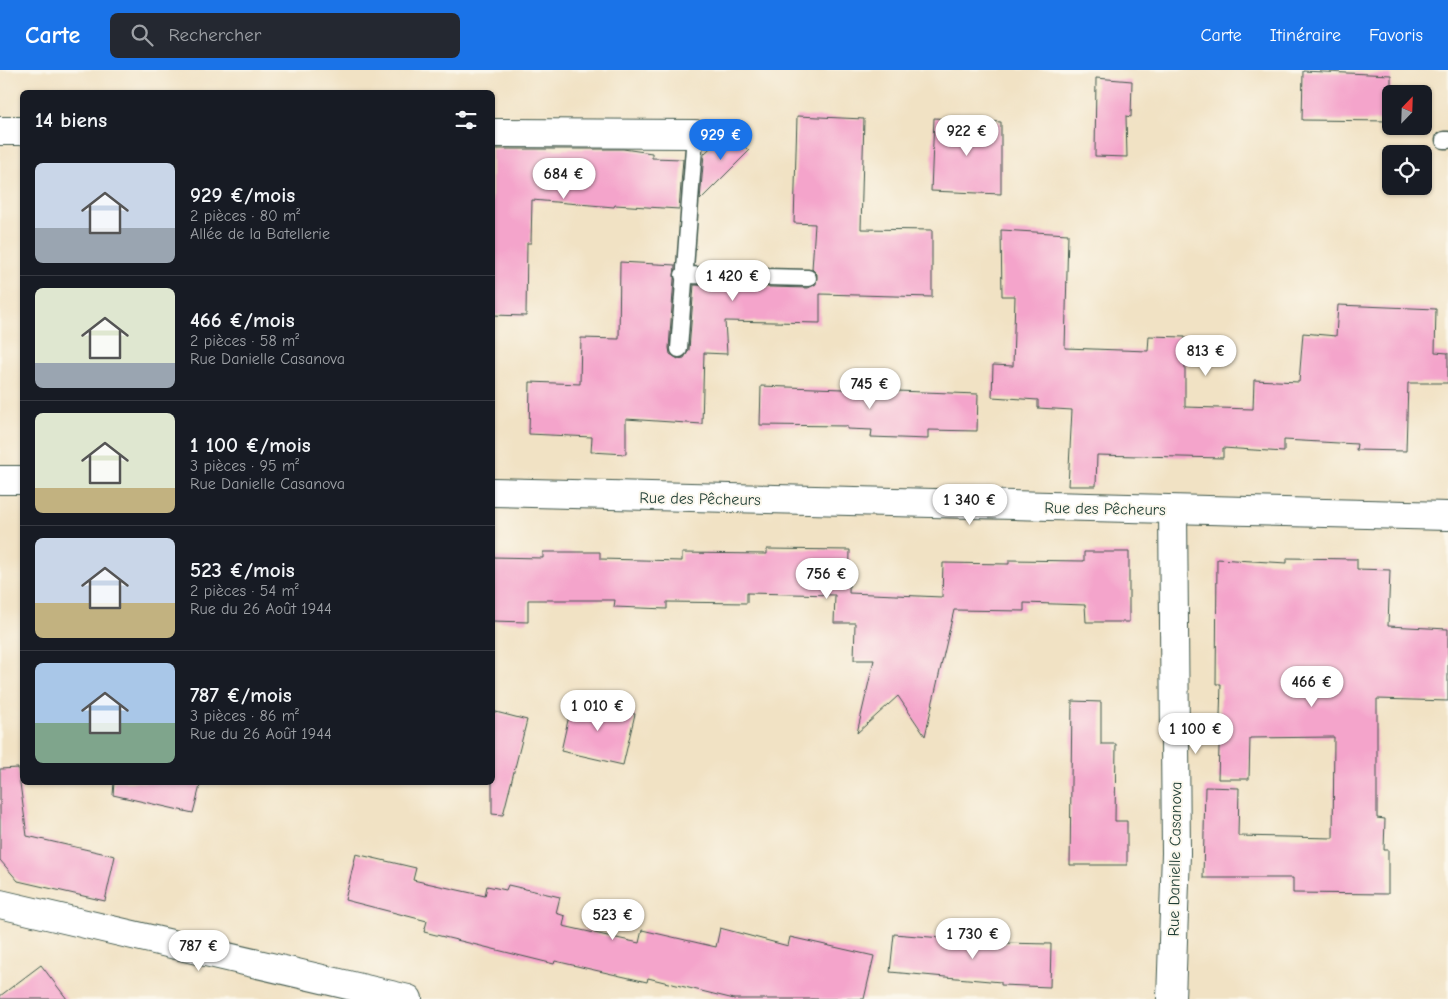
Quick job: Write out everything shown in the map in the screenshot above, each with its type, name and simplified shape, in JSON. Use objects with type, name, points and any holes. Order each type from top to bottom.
[{"type":"street","points":[[0,131],[20,131]]},
{"type":"street","points":[[495,133],[695,134]]},
{"type":"street","points":[[0,480],[20,480]]},
{"type":"street","name":"Rue des Pêcheurs","points":[[495,492],[1448,516]]},
{"type":"street","name":"Rue Danielle Casanova","points":[[1171,999],[1176,853],[1173,510]]},
{"type":"street","points":[[0,904],[408,999]]},
{"type":"lane","points":[[679,349],[695,134]]},
{"type":"lane","points":[[684,275],[808,278]]},
{"type":"building","points":[[1303,71],[1391,75],[1391,85],[1382,85],[1382,121],[1302,120]]},
{"type":"building","points":[[1096,78],[1132,81],[1131,117],[1126,116],[1127,157],[1095,156]]},
{"type":"building","points":[[797,116],[864,119],[861,229],[932,230],[932,297],[820,294],[820,323],[725,321],[727,354],[704,353],[702,424],[626,419],[626,454],[591,452],[592,437],[529,434],[530,382],[580,384],[581,338],[619,339],[620,262],[675,265],[669,348],[670,354],[678,359],[684,358],[689,350],[694,285],[808,288],[816,284],[817,274],[812,269],[815,224],[794,223]]},
{"type":"building","points":[[934,118],[1001,122],[1001,194],[931,191]]},
{"type":"building","points":[[729,130],[749,151],[700,200],[704,154]]},
{"type":"building","points":[[495,149],[623,149],[652,153],[652,158],[683,159],[679,209],[615,205],[614,207],[532,200],[531,243],[527,243],[526,316],[495,315]]},
{"type":"building","points":[[1001,230],[1068,234],[1065,348],[1148,351],[1149,336],[1185,337],[1185,407],[1253,409],[1254,380],[1299,382],[1303,333],[1336,336],[1338,305],[1436,309],[1435,352],[1448,353],[1448,383],[1408,383],[1406,451],[1356,450],[1357,444],[1284,440],[1284,452],[1223,448],[1223,458],[1097,455],[1096,486],[1068,486],[1072,410],[1038,408],[1038,400],[992,397],[993,365],[1013,366],[1015,296],[1002,296]]},
{"type":"building","points":[[761,386],[978,394],[977,431],[928,430],[928,439],[871,437],[872,430],[847,429],[847,426],[760,425]]},
{"type":"building","points":[[767,549],[850,550],[849,593],[942,597],[943,563],[1009,564],[1009,560],[1084,561],[1084,552],[1129,552],[1129,622],[1086,622],[1085,605],[1024,603],[1024,611],[954,610],[925,736],[898,696],[857,733],[874,660],[854,660],[855,623],[834,623],[835,595],[747,593],[747,603],[667,602],[667,609],[614,607],[615,600],[528,600],[528,622],[495,621],[495,557],[543,558],[543,552],[600,552],[600,559],[682,561],[682,553],[767,554]]},
{"type":"building","points":[[1287,558],[1357,559],[1357,569],[1390,570],[1388,626],[1448,629],[1448,701],[1377,699],[1377,818],[1385,819],[1384,850],[1388,850],[1388,894],[1293,893],[1293,878],[1203,878],[1205,787],[1239,788],[1238,836],[1333,838],[1334,737],[1250,738],[1249,779],[1218,779],[1221,684],[1216,684],[1217,559],[1287,563]]},
{"type":"building","points":[[573,698],[635,714],[623,765],[561,751]]},
{"type":"building","points":[[1072,701],[1101,702],[1101,744],[1116,744],[1115,821],[1127,821],[1127,865],[1070,865]]},
{"type":"building","points":[[495,712],[527,720],[503,815],[492,814],[492,785],[495,785]]},
{"type":"building","points":[[18,768],[27,836],[115,856],[105,901],[18,881],[0,860],[0,769]]},
{"type":"building","points":[[114,785],[200,785],[193,813],[113,795]]},
{"type":"building","points":[[356,854],[416,868],[413,880],[485,896],[487,886],[506,890],[508,885],[560,897],[556,913],[565,916],[563,926],[639,943],[642,930],[716,947],[720,928],[788,946],[790,937],[874,956],[864,999],[734,999],[648,978],[647,982],[555,961],[554,964],[424,932],[427,921],[345,900]]},
{"type":"building","points":[[894,934],[1002,943],[1051,944],[1050,987],[1001,985],[1001,982],[890,972]]},
{"type":"building","points":[[41,965],[67,999],[0,999],[0,996]]}]
